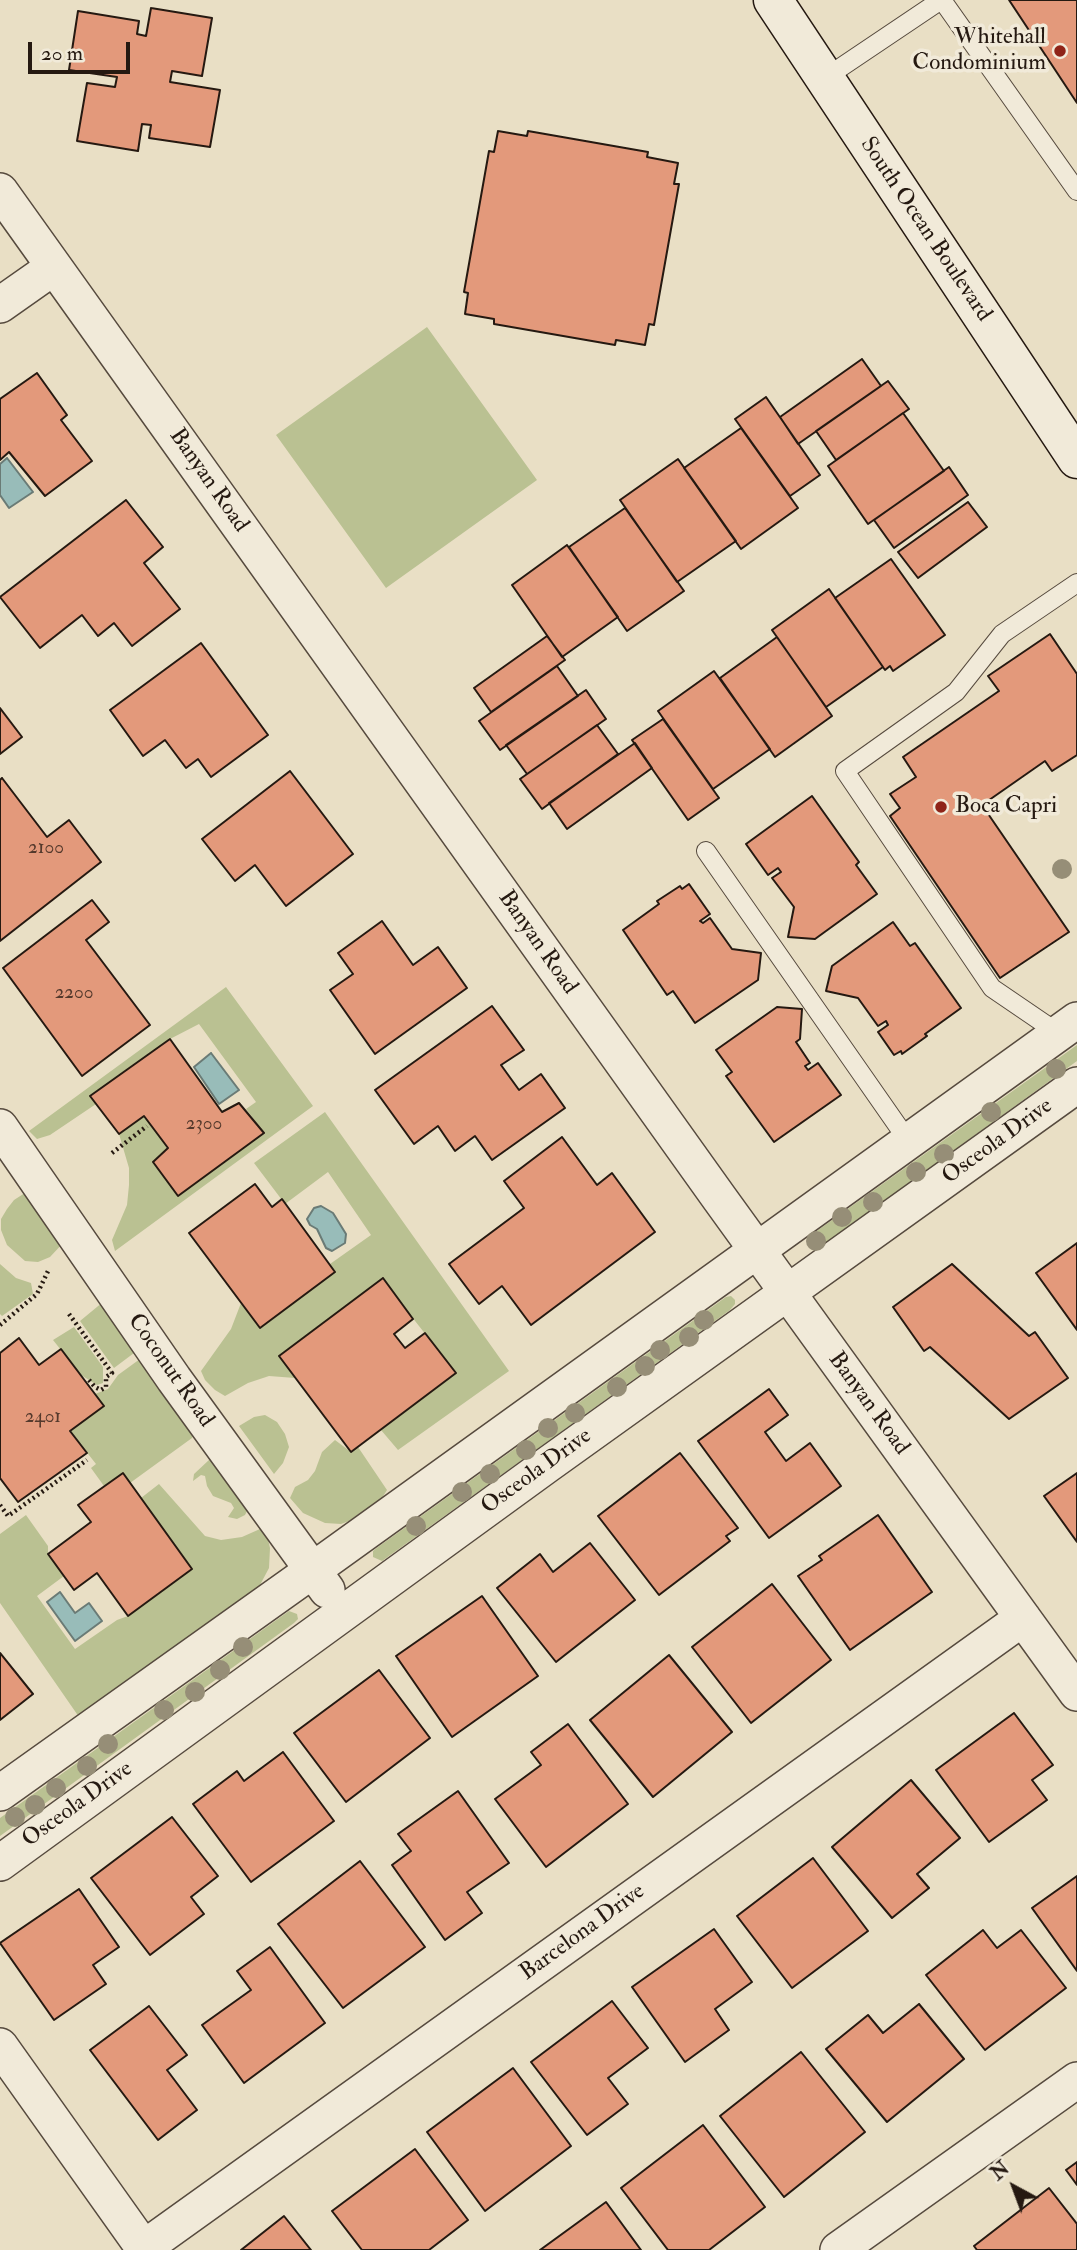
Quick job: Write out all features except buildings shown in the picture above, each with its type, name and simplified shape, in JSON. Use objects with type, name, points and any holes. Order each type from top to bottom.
[{"type":"main road","name":"South Ocean Boulevard","points":[[773,0],[1077,459]]},
{"type":"street","name":"Banyan Road","points":[[0,191],[1077,1693]]},
{"type":"street","points":[[0,305],[54,267]]},
{"type":"street","points":[[0,1793],[1067,1027]]},
{"type":"street","name":"Osceola Drive","points":[[0,1863],[342,1613],[1077,1085]]},
{"type":"street","name":"Coconut Road","points":[[0,1127],[174,1379],[342,1613]]},
{"type":"street","name":"Barcelona Drive","points":[[145,2249],[1023,1618]]},
{"type":"street","points":[[0,2046],[145,2249]]},
{"type":"street","points":[[838,2250],[1077,2080]]},
{"type":"lane","points":[[825,78],[941,0],[1077,191]]},
{"type":"lane","points":[[1067,1027],[992,988],[845,771],[956,692],[1002,634],[1077,583]]},
{"type":"lane","points":[[706,851],[909,1142]]},
{"type":"path","points":[[112,1153],[147,1126]]},
{"type":"path","points":[[0,1325],[37,1294],[49,1269]]},
{"type":"path","points":[[69,1314],[112,1373],[106,1377],[106,1387],[101,1390],[89,1380]]},
{"type":"path","points":[[0,1505],[8,1516],[87,1460]]},
{"type":"green space","points":[[427,327],[537,480],[386,588],[276,435]]},
{"type":"green space","points":[[226,987],[313,1106],[115,1251],[112,1240],[127,1205],[129,1185],[129,1168],[119,1134],[144,1116],[168,1148],[153,1162],[178,1196],[264,1133],[246,1109],[256,1102],[199,1024],[170,1039],[90,1096],[96,1104],[50,1135],[37,1139],[29,1131]]},
{"type":"green space","points":[[1077,1045],[1077,1061],[818,1249],[807,1243],[807,1238]]},
{"type":"green space","points":[[325,1112],[509,1371],[398,1450],[381,1430],[456,1373],[382,1279],[280,1356],[295,1378],[269,1376],[248,1383],[225,1396],[205,1380],[201,1371],[231,1329],[241,1303],[261,1328],[335,1272],[330,1264],[371,1235],[328,1172],[285,1204],[254,1163]]},
{"type":"green space","points":[[28,1191],[64,1242],[50,1257],[38,1262],[25,1261],[7,1245],[1,1230],[1,1219],[7,1209],[14,1200]]},
{"type":"green space","points":[[0,1264],[16,1278],[31,1283],[33,1294],[2,1316],[0,1314]]},
{"type":"green space","points":[[731,1296],[735,1304],[730,1310],[382,1561],[373,1557],[373,1551],[378,1547]]},
{"type":"green space","points":[[103,1302],[138,1350],[114,1368],[80,1321]]},
{"type":"green space","points":[[74,1327],[103,1367],[103,1383],[97,1385],[81,1375],[53,1340]]},
{"type":"green space","points":[[140,1359],[195,1430],[192,1438],[130,1483],[123,1473],[104,1486],[91,1468],[96,1464],[70,1431],[103,1406],[95,1394],[108,1389],[118,1375]]},
{"type":"green space","points":[[265,1415],[277,1422],[289,1447],[283,1463],[274,1474],[239,1426],[254,1417]]},
{"type":"green space","points":[[335,1440],[351,1452],[358,1447],[387,1490],[382,1498],[341,1524],[325,1523],[303,1513],[290,1498],[295,1487],[308,1480],[315,1471],[322,1452]]},
{"type":"green space","points":[[209,1460],[214,1461],[248,1509],[245,1515],[237,1519],[228,1517],[234,1508],[231,1503],[213,1496],[205,1476],[201,1475],[193,1481],[194,1474]]},
{"type":"green space","points":[[159,1484],[205,1536],[221,1540],[242,1537],[260,1529],[267,1535],[270,1548],[269,1568],[260,1585],[79,1717],[0,1603],[0,1534],[26,1515],[48,1546],[48,1554],[64,1576],[37,1596],[75,1649],[117,1620],[128,1616],[192,1569],[141,1498]]},
{"type":"green space","points":[[289,1611],[297,1614],[298,1619],[294,1623],[0,1836],[0,1818]]},
{"type":"water","points":[[7,458],[33,492],[9,508],[0,495],[0,464]]},
{"type":"water","points":[[211,1053],[239,1090],[219,1104],[194,1067]]},
{"type":"water","points":[[321,1206],[333,1213],[346,1234],[345,1243],[332,1251],[326,1248],[317,1229],[310,1225],[307,1219],[314,1208]]},
{"type":"water","points":[[60,1592],[75,1613],[89,1603],[102,1621],[75,1641],[47,1602]]},
{"type":"place","name":"Whitehall Condominium","points":[[1060,51]]},
{"type":"place","name":"Boca Capri","points":[[941,807]]}]
